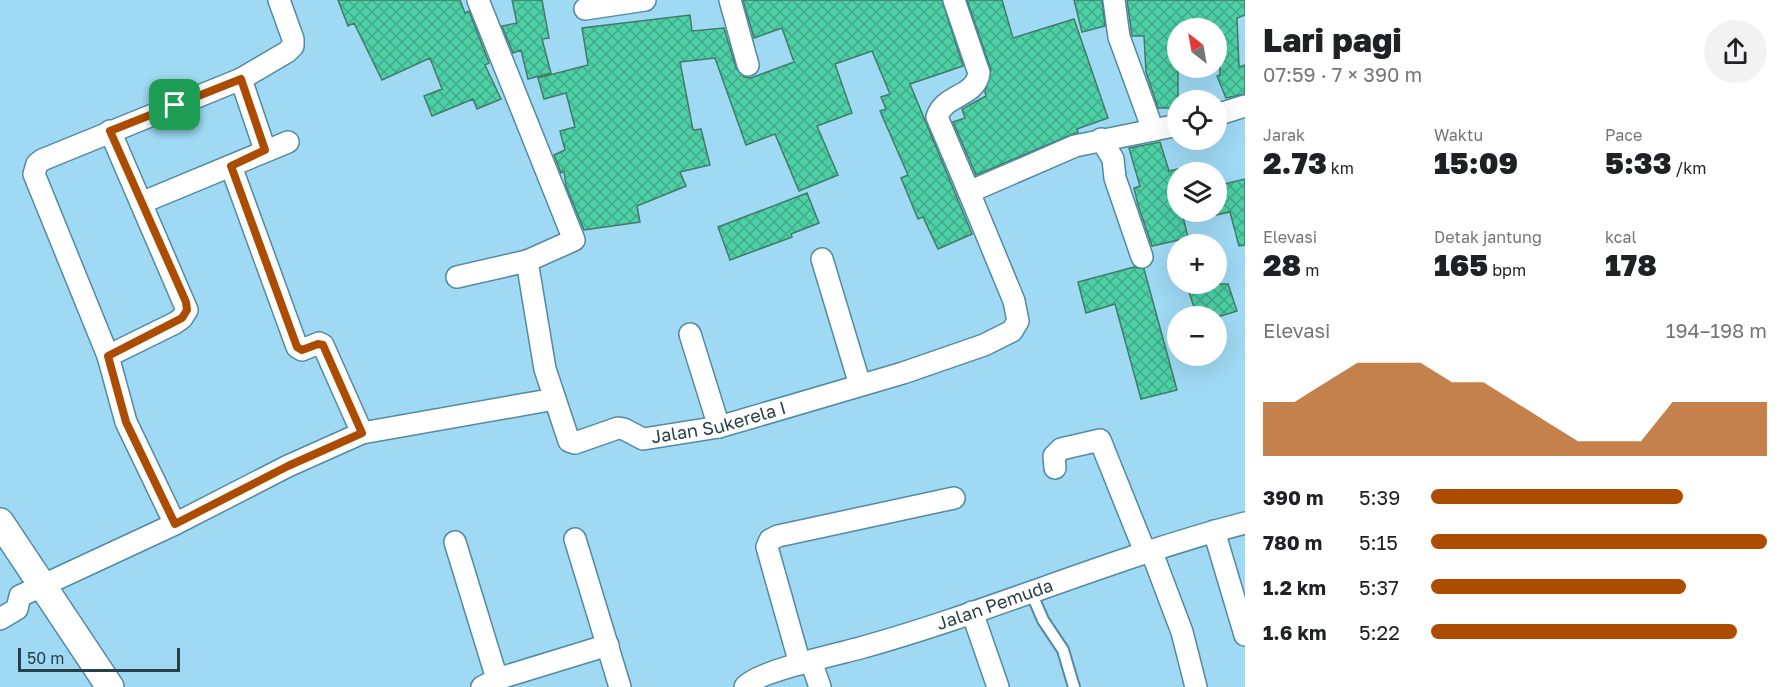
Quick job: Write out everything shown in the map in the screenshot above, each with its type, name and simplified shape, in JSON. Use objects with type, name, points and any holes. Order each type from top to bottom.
[{"type":"street","points":[[175,524],[126,422],[108,356],[34,174],[34,169],[42,160],[241,79],[287,52],[292,46],[293,39],[279,0]]},
{"type":"street","points":[[457,277],[527,261],[574,240],[478,0]]},
{"type":"street","points":[[585,9],[645,0]]},
{"type":"street","points":[[730,0],[748,65]]},
{"type":"street","points":[[954,0],[979,73],[978,80],[968,90],[944,104],[937,117],[969,192],[1075,147],[1101,139],[1167,127]]},
{"type":"street","points":[[1114,0],[1119,37],[1153,130]]},
{"type":"street","points":[[241,79],[265,150]]},
{"type":"street","points":[[1227,112],[1245,106]]},
{"type":"street","points":[[108,356],[175,323],[187,310],[110,131]]},
{"type":"street","points":[[1101,139],[1113,159],[1115,178],[1142,257]]},
{"type":"street","points":[[141,203],[288,142]]},
{"type":"street","points":[[231,166],[297,347],[302,350],[318,344],[323,345],[362,433]]},
{"type":"street","name":"Jalan Sukerela I","points":[[555,399],[569,441],[575,443],[618,428],[642,439],[719,427],[984,345],[1012,331],[1018,321],[1014,301],[969,192]]},
{"type":"street","points":[[822,258],[860,385]]},
{"type":"street","points":[[0,619],[16,609],[20,596],[43,584],[175,524],[288,466],[362,433],[555,399],[545,369],[527,261]]},
{"type":"street","points":[[690,334],[719,427]]},
{"type":"street","points":[[1055,468],[1054,456],[1061,449],[1100,440],[1182,632],[1196,687]]},
{"type":"street","points":[[819,687],[805,663],[767,547],[770,540],[862,516],[954,498]]},
{"type":"street","points":[[0,522],[110,687]]},
{"type":"street","name":"Jalan Pemuda","points":[[745,687],[751,681],[805,663],[862,648],[1148,551],[1245,523]]},
{"type":"street","points":[[1214,531],[1245,635]]},
{"type":"street","points":[[575,539],[620,687]]},
{"type":"street","points":[[455,542],[490,683],[608,645]]},
{"type":"street","points":[[972,612],[998,687]]},
{"type":"lane","points":[[1031,592],[1043,620],[1063,650],[1074,687]]},
{"type":"building","points":[[338,0],[460,0],[465,13],[469,11],[489,63],[485,65],[501,99],[477,109],[473,99],[432,116],[424,96],[442,89],[430,58],[382,80],[354,23],[348,26]]},
{"type":"building","points":[[512,0],[542,0],[549,38],[542,39],[551,73],[528,79],[521,50],[513,53],[502,26],[517,23]]},
{"type":"building","points":[[743,0],[942,0],[963,66],[910,84],[972,234],[938,249],[923,217],[918,219],[901,178],[908,175],[880,111],[886,109],[881,97],[890,94],[872,51],[835,64],[852,113],[817,126],[838,175],[799,191],[775,134],[746,145],[715,58],[680,62],[693,130],[701,129],[710,165],[680,172],[686,186],[637,206],[640,222],[584,230],[566,186],[564,171],[561,173],[554,155],[565,150],[560,131],[575,127],[566,93],[544,99],[538,78],[588,65],[582,28],[690,15],[692,31],[724,28],[736,68],[744,77],[751,78],[794,62],[782,28],[754,38]]},
{"type":"building","points":[[967,0],[1002,0],[1013,38],[1074,19],[1108,118],[1077,129],[1078,132],[976,175],[953,122],[965,118],[962,109],[986,96],[991,70]]},
{"type":"building","points":[[1074,0],[1102,0],[1105,26],[1082,32]]},
{"type":"building","points":[[1127,0],[1245,0],[1245,15],[1237,18],[1239,67],[1245,65],[1245,94],[1227,98],[1227,90],[1223,90],[1218,78],[1227,78],[1227,18],[1167,18],[1167,78],[1178,78],[1178,90],[1167,90],[1167,108],[1158,108],[1146,72],[1144,36],[1132,36]]},
{"type":"building","points":[[1160,142],[1167,165],[1167,222],[1184,222],[1187,234],[1167,234],[1167,243],[1152,246],[1134,188],[1140,186],[1129,148]]},
{"type":"building","points":[[1245,179],[1245,245],[1239,246],[1230,212],[1227,213],[1227,183]]},
{"type":"building","points":[[807,193],[819,223],[791,234],[792,237],[730,260],[718,227]]},
{"type":"building","points":[[1134,267],[1144,269],[1167,353],[1167,366],[1170,366],[1177,390],[1141,399],[1115,304],[1086,313],[1078,282]]},
{"type":"building","points":[[1228,284],[1237,311],[1227,314],[1227,306],[1194,306],[1190,294],[1227,294]]},
{"type":"route","points":[[241,79],[265,150],[231,166],[269,276],[297,347],[305,350],[320,343],[323,345],[362,433],[288,466],[175,524],[126,422],[108,356],[175,323],[187,310],[186,302],[110,131],[175,105],[241,79]]}]
